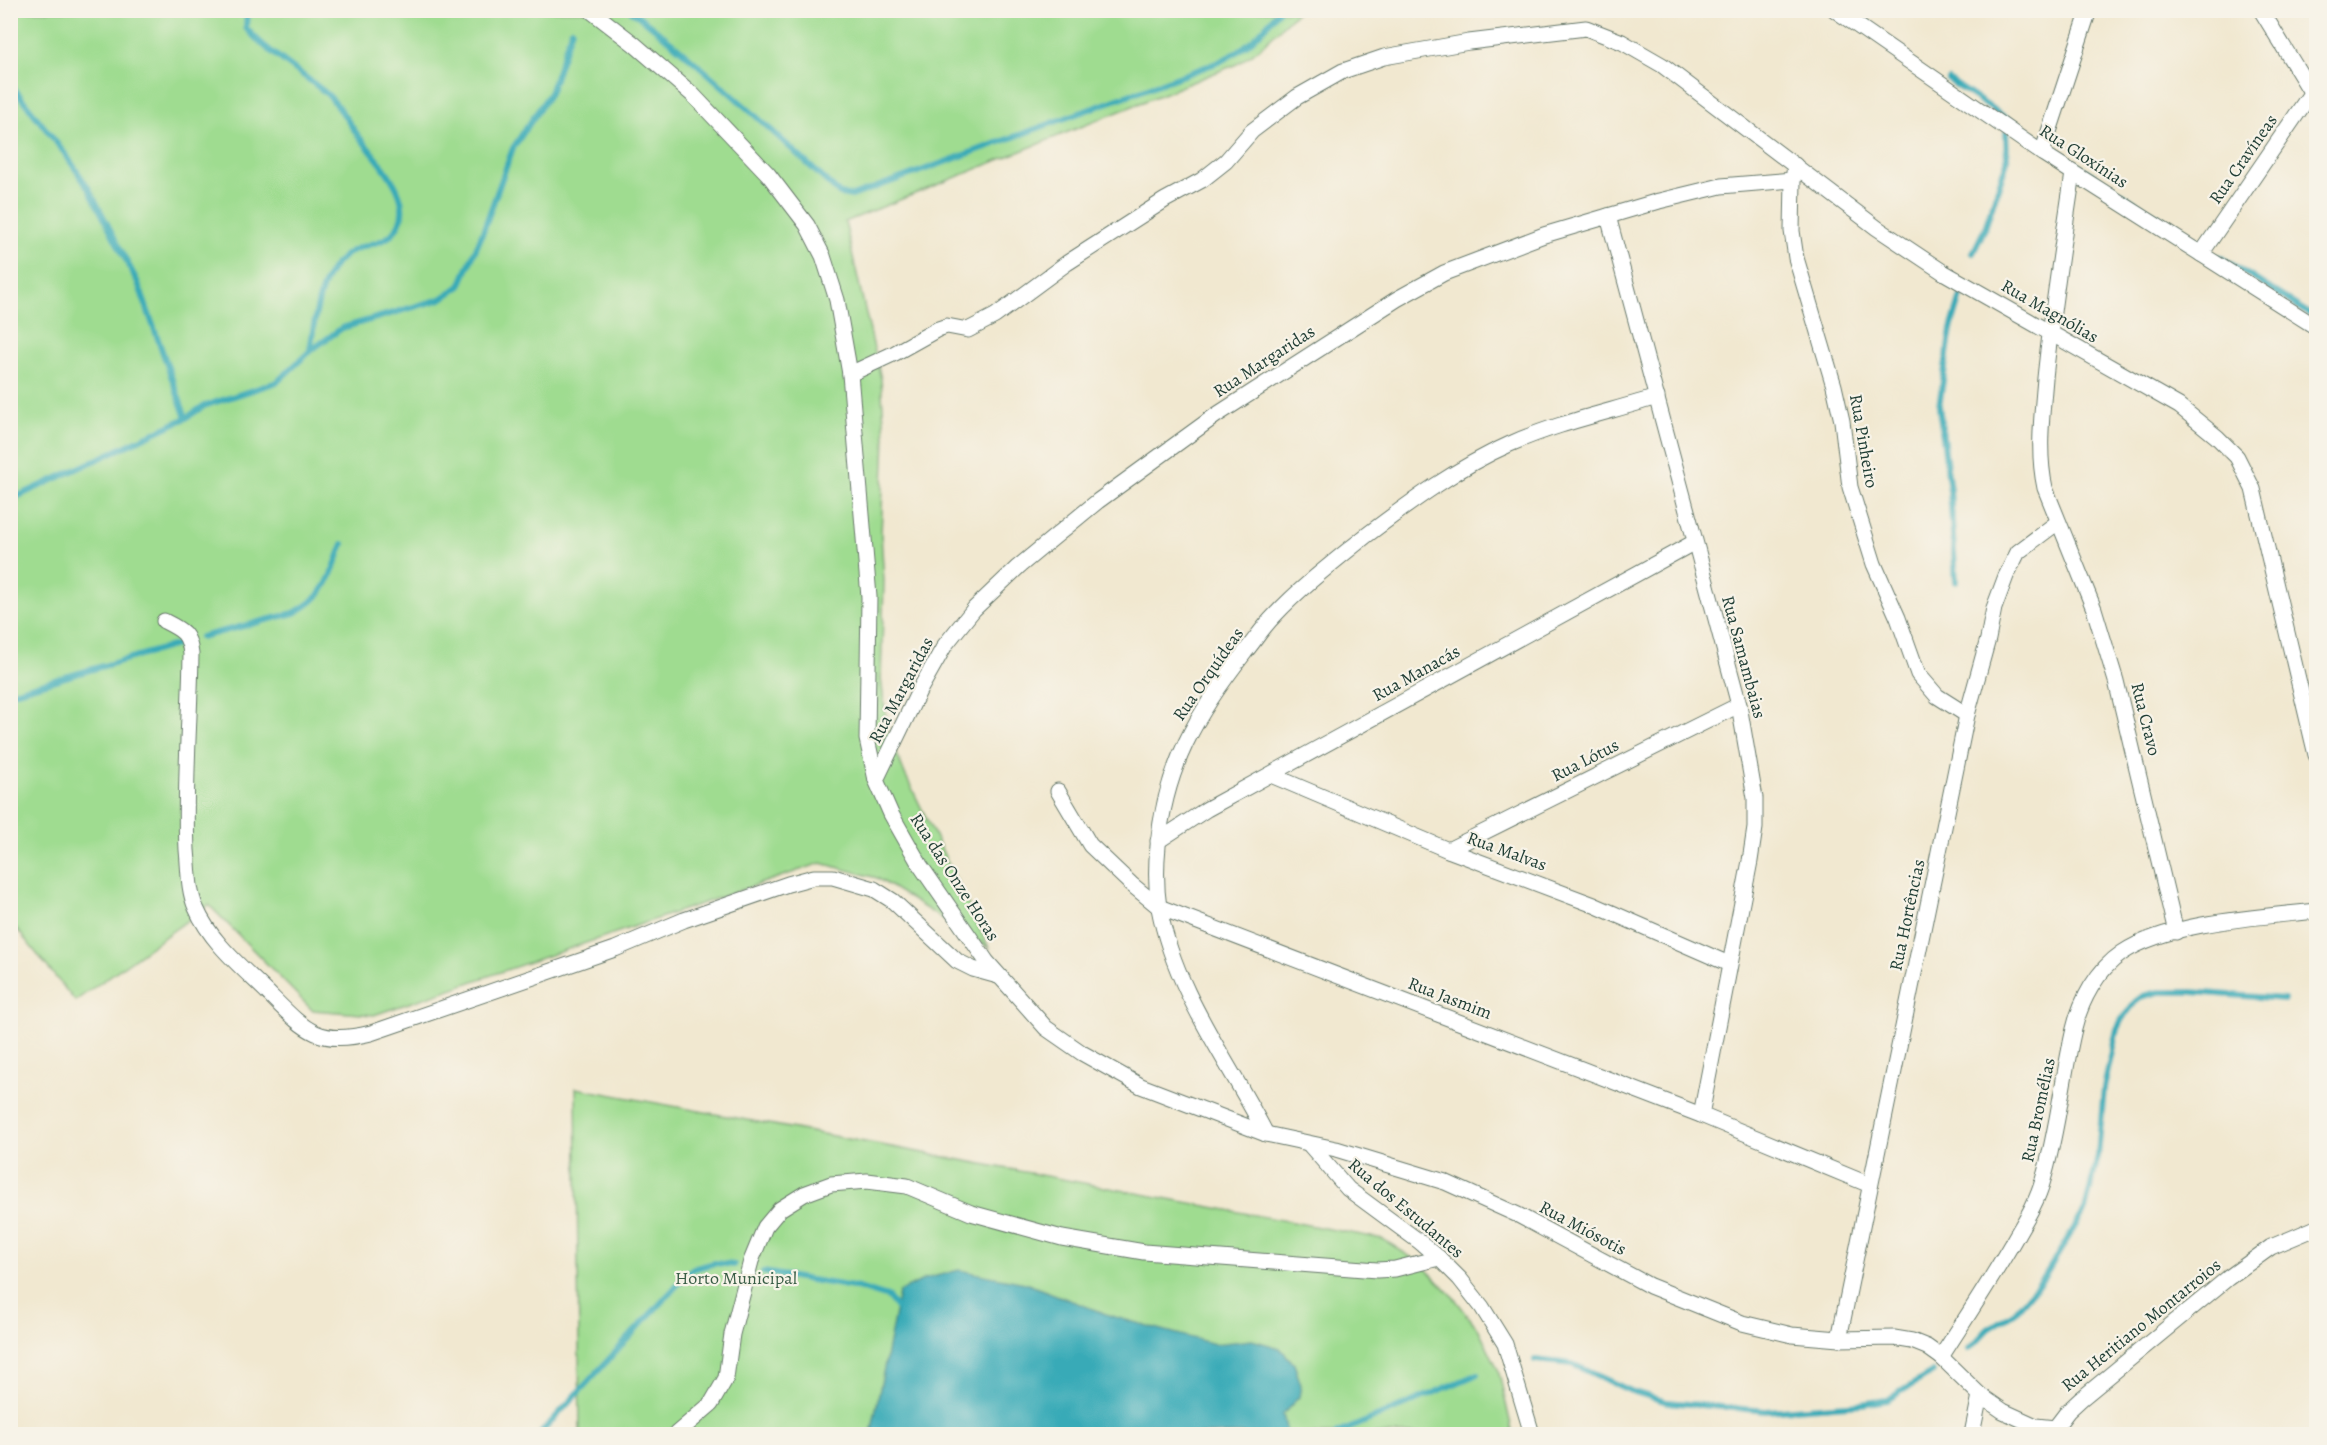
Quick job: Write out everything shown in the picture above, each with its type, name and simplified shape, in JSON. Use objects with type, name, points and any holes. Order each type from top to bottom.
[{"type":"street","name":"Rua das Onze Horas","points":[[590,10],[693,94],[768,174],[807,225],[823,256],[837,300],[850,374],[869,597],[867,739],[876,780],[891,814],[920,865],[998,975],[1046,1028],[1082,1053],[1141,1086],[1266,1134]]},
{"type":"street","name":"Rua Gloxínias","points":[[1834,10],[2042,153],[2316,327]]},
{"type":"street","points":[[2042,153],[2089,10]]},
{"type":"street","points":[[2261,10],[2315,93]]},
{"type":"street","name":"Rua Magnólias","points":[[850,374],[938,329],[947,326],[968,330],[995,316],[1067,263],[1166,200],[1202,180],[1226,161],[1252,132],[1297,97],[1343,71],[1384,57],[1469,42],[1586,28],[1622,42],[1662,65],[1794,172],[1943,272],[2179,406],[2217,437],[2237,457],[2253,489],[2316,755]]},
{"type":"street","name":"Rua Cravíneas","points":[[2201,254],[2315,93]]},
{"type":"street","name":"Rua Margaridas","points":[[876,780],[919,691],[952,636],[974,609],[1018,567],[1098,501],[1215,416],[1397,299],[1444,273],[1533,239],[1608,216],[1721,186],[1794,172]]},
{"type":"street","name":"Rua Pinheiro","points":[[1794,172],[1792,231],[1796,258],[1834,386],[1842,422],[1850,487],[1864,525],[1874,564],[1898,618],[1918,674],[1936,696],[1967,715]]},
{"type":"street","name":"Rua Cravo","points":[[2073,173],[2049,333],[2040,439],[2041,460],[2045,489],[2094,609],[2116,681],[2176,932]]},
{"type":"street","name":"Rua Samambaias","points":[[1608,216],[1738,705],[1755,798],[1755,828],[1750,861],[1701,1115]]},
{"type":"street","name":"Rua Orquídeas","points":[[1266,1134],[1240,1085],[1198,1016],[1179,975],[1159,907],[1157,859],[1161,812],[1173,770],[1186,739],[1208,702],[1273,617],[1320,573],[1405,506],[1483,457],[1512,443],[1657,397]]},
{"type":"street","name":"Rua Hortências","points":[[1839,1339],[1967,715],[1994,608],[2018,552],[2058,522]]},
{"type":"street","name":"Rua Manacás","points":[[1158,841],[1208,809],[1694,543]]},
{"type":"street","points":[[164,621],[188,637],[192,654],[185,816],[189,873],[195,906],[221,946],[284,1010],[312,1032],[330,1038],[348,1038],[371,1033],[615,949],[684,920],[814,877],[833,877],[874,889],[893,901],[957,961],[973,969],[998,975]]},
{"type":"street","name":"Rua Lótus","points":[[1448,850],[1738,705]]},
{"type":"street","name":"Rua Malvas","points":[[1271,775],[1448,850],[1594,905],[1729,964]]},
{"type":"street","name":"Rua Jasmim","points":[[1059,791],[1090,845],[1159,907],[1701,1115],[1870,1185]]},
{"type":"street","name":"Rua Bromélias","points":[[1941,1357],[2003,1260],[2036,1202],[2053,1140],[2074,1028],[2093,984],[2107,967],[2121,954],[2140,943],[2176,932],[2316,911]]},
{"type":"street","points":[[1266,1134],[1309,1144]]},
{"type":"street","name":"Rua dos Estudantes","points":[[1309,1144],[1348,1189],[1439,1258],[1460,1279],[1482,1307],[1505,1344],[1532,1434]]},
{"type":"street","name":"Rua Miósotis","points":[[1309,1144],[1365,1157],[1445,1182],[1518,1215],[1650,1286],[1742,1323],[1792,1335],[1839,1339]]},
{"type":"street","points":[[676,1434],[711,1404],[726,1378],[732,1334],[751,1261],[765,1227],[780,1209],[804,1194],[831,1184],[867,1181],[907,1186],[971,1213],[1039,1232],[1144,1252],[1377,1270],[1395,1269],[1439,1258]]},
{"type":"street","name":"Rua Heritiano Montarroios","points":[[1941,1357],[1980,1395],[2002,1411],[2023,1422],[2054,1431],[2080,1399],[2228,1278],[2271,1246],[2316,1228]]},
{"type":"street","points":[[1839,1339],[1894,1338],[1912,1341],[1927,1347],[1941,1357]]},
{"type":"street","points":[[1972,1434],[1980,1395]]},
{"type":"green space","points":[[10,11],[1298,11],[1259,49],[1237,64],[845,222],[881,379],[885,437],[881,535],[884,581],[881,679],[888,732],[905,774],[989,948],[877,878],[821,863],[374,1015],[312,1010],[209,905],[75,1001],[11,922]]},
{"type":"green space","name":"Horto Municipal","points":[[576,1088],[1383,1239],[1420,1263],[1452,1295],[1479,1330],[1498,1369],[1513,1434],[580,1434]]},
{"type":"water","points":[[959,1270],[1025,1283],[1111,1316],[1214,1344],[1252,1340],[1280,1348],[1294,1364],[1301,1385],[1299,1397],[1283,1414],[1287,1434],[871,1434],[899,1292],[925,1279]]},
{"type":"waterway","points":[[247,10],[246,28],[265,46],[331,98],[385,169],[400,196],[402,210],[400,223],[391,235],[382,241],[350,252],[331,271],[320,296],[310,350]]},
{"type":"waterway","points":[[630,10],[661,33],[729,92],[840,194],[852,196],[1219,62],[1252,40],[1279,10]]},
{"type":"waterway","points":[[1851,10],[1869,25]]},
{"type":"waterway","points":[[10,500],[186,418],[204,406],[277,382],[310,351],[342,328],[441,299],[460,286],[481,237],[513,148],[550,93],[572,29]]},
{"type":"waterway","points":[[1949,80],[2037,139]]},
{"type":"waterway","points":[[10,83],[66,155],[89,189],[138,283],[186,418]]},
{"type":"waterway","points":[[1973,253],[1985,228],[2007,161],[2006,133]]},
{"type":"waterway","points":[[2051,149],[2199,243]]},
{"type":"waterway","points":[[2220,257],[2316,318]]},
{"type":"waterway","points":[[1956,582],[1950,491],[1939,406],[1951,329],[1961,296]]},
{"type":"waterway","points":[[201,637],[294,613],[305,606],[321,592],[331,576],[343,544]]},
{"type":"waterway","points":[[10,693],[183,643]]},
{"type":"waterway","points":[[1969,1349],[1988,1329],[2015,1312],[2043,1279],[2085,1210],[2098,1156],[2104,1088],[2117,1029],[2135,1002],[2143,996],[2159,992],[2284,999]]},
{"type":"waterway","points":[[540,1434],[692,1269],[715,1263],[734,1265]]},
{"type":"waterway","points":[[763,1272],[859,1288],[888,1297],[900,1312]]},
{"type":"waterway","points":[[1535,1360],[1572,1364],[1631,1391],[1667,1402],[1766,1411],[1887,1400],[1933,1372]]},
{"type":"waterway","points":[[1336,1434],[1478,1374]]}]
